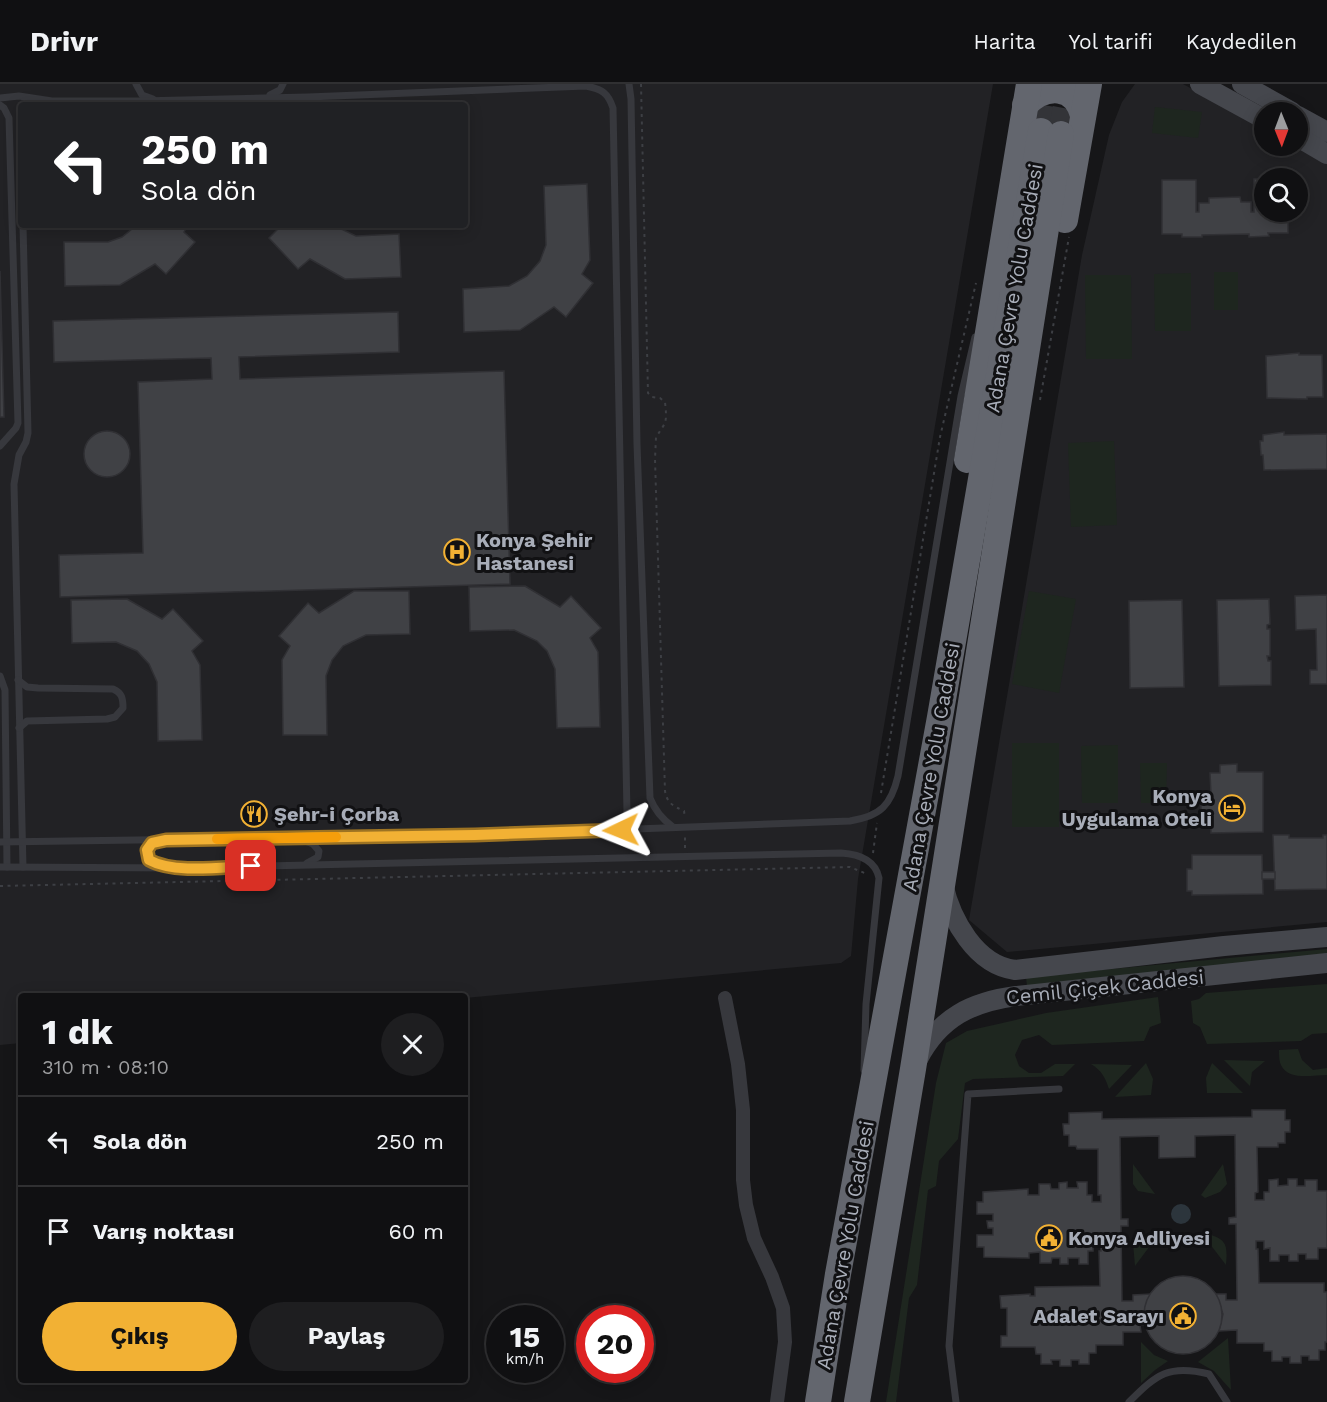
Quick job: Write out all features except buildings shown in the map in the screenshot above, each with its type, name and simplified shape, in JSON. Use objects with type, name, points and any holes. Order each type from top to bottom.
[{"type":"highway","points":[[971,697],[1002,582],[1089,84]]},
{"type":"highway","points":[[1027,94],[1030,98],[1043,90],[1059,88],[1077,99],[1083,116]]},
{"type":"highway","points":[[940,717],[937,671],[940,626],[996,272],[1027,94]]},
{"type":"highway","name":"Adana Çevre Yolu Caddesi","points":[[818,1402],[838,1274],[940,717],[1051,133],[971,697],[913,1070],[857,1402]]},
{"type":"street","points":[[1200,84],[1254,114]]},
{"type":"street","points":[[1242,84],[1274,102]]},
{"type":"street","points":[[1308,122],[1327,132]]},
{"type":"street","points":[[1308,143],[1327,154]]},
{"type":"street","name":"Cemil Çiçek Caddesi","points":[[942,879],[952,911],[963,932],[985,956],[1002,968],[1016,970],[1224,946],[1327,938]]},
{"type":"street","name":"Cemil Çiçek Caddesi","points":[[913,1070],[927,1042],[951,1019],[989,1000],[1327,963]]},
{"type":"street","points":[[1016,970],[1008,979],[1007,985],[1016,996]]},
{"type":"street","points":[[724,998],[738,1064],[743,1110],[743,1180],[746,1205],[754,1238],[783,1308],[785,1342],[777,1402]]},
{"type":"lane","points":[[136,84],[142,95],[155,100]]},
{"type":"lane","points":[[259,98],[274,95],[283,84]]},
{"type":"lane","points":[[629,84],[637,444],[650,798],[653,807],[674,827]]},
{"type":"lane","points":[[0,98],[19,96],[28,102],[259,98],[586,86],[604,91],[613,108],[627,802],[626,820],[621,830]]},
{"type":"lane","points":[[0,105],[9,118],[18,423],[0,446]]},
{"type":"lane","points":[[23,228],[28,433],[19,455],[14,484],[23,867]]},
{"type":"lane","points":[[984,307],[996,272]]},
{"type":"lane","points":[[4,842],[621,830],[858,820],[876,815],[891,797],[898,776],[961,396],[979,325]]},
{"type":"lane","points":[[0,676],[5,690],[4,867],[179,868],[841,853],[863,857],[877,871],[879,885],[866,1004],[864,1075]]},
{"type":"lane","points":[[18,680],[27,687],[113,689],[120,692],[123,699],[121,713],[115,717],[27,721],[18,728]]},
{"type":"lane","points":[[296,865],[312,862],[318,857],[320,851],[314,844],[298,838]]},
{"type":"lane","points":[[166,840],[148,845],[147,855],[155,863],[179,868]]},
{"type":"lane","points":[[865,1085],[868,1113]]},
{"type":"lane","points":[[956,1402],[949,1346],[968,1094],[1059,1089]]},
{"type":"lane","points":[[1129,1402],[1151,1380],[1167,1372],[1190,1369],[1209,1374],[1227,1402]]},
{"type":"path","points":[[641,84],[648,393],[665,402],[666,410],[664,428],[656,437],[655,459],[665,791],[666,799],[670,804],[684,811],[686,871]]},
{"type":"path","points":[[0,886],[850,867],[870,875]]},
{"type":"shaded area","name":"Konya Şehir Hastanesi","points":[[0,84],[993,84],[858,879],[851,956],[841,963],[468,998],[468,993],[18,993],[18,1043],[0,1045]]},
{"type":"shaded area","points":[[1135,84],[1183,84],[1254,123],[1254,156],[1308,156],[1308,153],[1327,163],[1327,922],[1007,952],[969,920],[1082,255],[1109,135],[1122,102]]},
{"type":"shaded area","points":[[1155,107],[1202,112],[1198,138],[1152,133]]},
{"type":"shaded area","points":[[1214,272],[1238,272],[1238,310],[1214,310]]},
{"type":"shaded area","points":[[1191,273],[1191,331],[1155,331],[1154,274]]},
{"type":"shaded area","points":[[1085,275],[1131,275],[1132,359],[1086,359]]},
{"type":"shaded area","points":[[1114,441],[1117,525],[1071,527],[1068,443]]},
{"type":"shaded area","points":[[1029,591],[1076,599],[1059,693],[1012,684]]},
{"type":"shaded area","points":[[1012,743],[1059,743],[1059,827],[1012,827]]},
{"type":"shaded area","points":[[1118,745],[1118,803],[1082,803],[1081,746]]},
{"type":"shaded area","points":[[1140,763],[1167,763],[1166,803],[1141,803]]},
{"type":"shaded area","points":[[1327,949],[1327,958],[1027,986],[1026,977]]},
{"type":"shaded area","points":[[1327,984],[1327,1033],[1312,1034],[1301,1041],[1207,1044],[1200,1027],[1193,1023],[1191,1001],[1199,999],[1206,993]]},
{"type":"shaded area","points":[[1158,997],[1161,1023],[1150,1027],[1144,1041],[1052,1045],[1039,1035],[1022,1040],[1015,1055],[1019,1066],[1029,1073],[1041,1073],[1055,1064],[1075,1064],[1063,1076],[973,1079],[965,1083],[958,1139],[939,1161],[936,1186],[928,1190],[917,1285],[909,1298],[896,1402],[886,1402],[936,1083],[946,1043],[967,1031],[1046,1013]]},
{"type":"shaded area","points":[[1298,1049],[1302,1060],[1313,1070],[1327,1068],[1327,1075],[1301,1076],[1284,1070],[1280,1063],[1279,1050]]},
{"type":"shaded area","points":[[1224,1060],[1265,1061],[1252,1072],[1250,1086]]},
{"type":"shaded area","points":[[1146,1063],[1153,1079],[1151,1095],[1115,1097]]},
{"type":"shaded area","points":[[1212,1063],[1243,1093],[1207,1093],[1206,1078]]},
{"type":"shaded area","points":[[1091,1064],[1132,1065],[1109,1089],[1103,1075]]},
{"type":"shaded area","points":[[1133,1164],[1155,1194],[1138,1191],[1133,1184]]},
{"type":"shaded area","points":[[1223,1164],[1227,1184],[1220,1192],[1205,1198],[1201,1195]]},
{"type":"shaded area","points":[[1181,1204],[1188,1207],[1191,1214],[1188,1221],[1181,1224],[1174,1221],[1171,1214],[1174,1207]]},
{"type":"shaded area","points":[[1205,1233],[1217,1237],[1226,1246],[1226,1265],[1203,1235]]},
{"type":"shaded area","points":[[1158,1235],[1135,1266],[1133,1243],[1141,1237]]},
{"type":"shaded area","points":[[1228,1338],[1231,1390],[1214,1371],[1198,1362]]},
{"type":"shaded area","points":[[1141,1342],[1154,1355],[1168,1361],[1141,1383]]},
{"type":"tunnel","points":[[1041,131],[1049,84]]},
{"type":"tunnel","points":[[1061,134],[1070,84]]},
{"type":"slow traffic","points":[[217,839],[336,837]]},
{"type":"place","name":"Konya Şehir Hastanesi","points":[[457,552]]},
{"type":"place","name":"Konya Uygulama Oteli","points":[[1232,808]]},
{"type":"place","name":"Şehr-i Çorba","points":[[254,814]]},
{"type":"place","name":"Konya Adliyesi","points":[[1049,1238]]},
{"type":"place","name":"Adalet Sarayı","points":[[1183,1316]]},
{"type":"route","points":[[251,866],[179,868],[149,860],[147,850],[148,845],[166,840],[621,830]]}]
